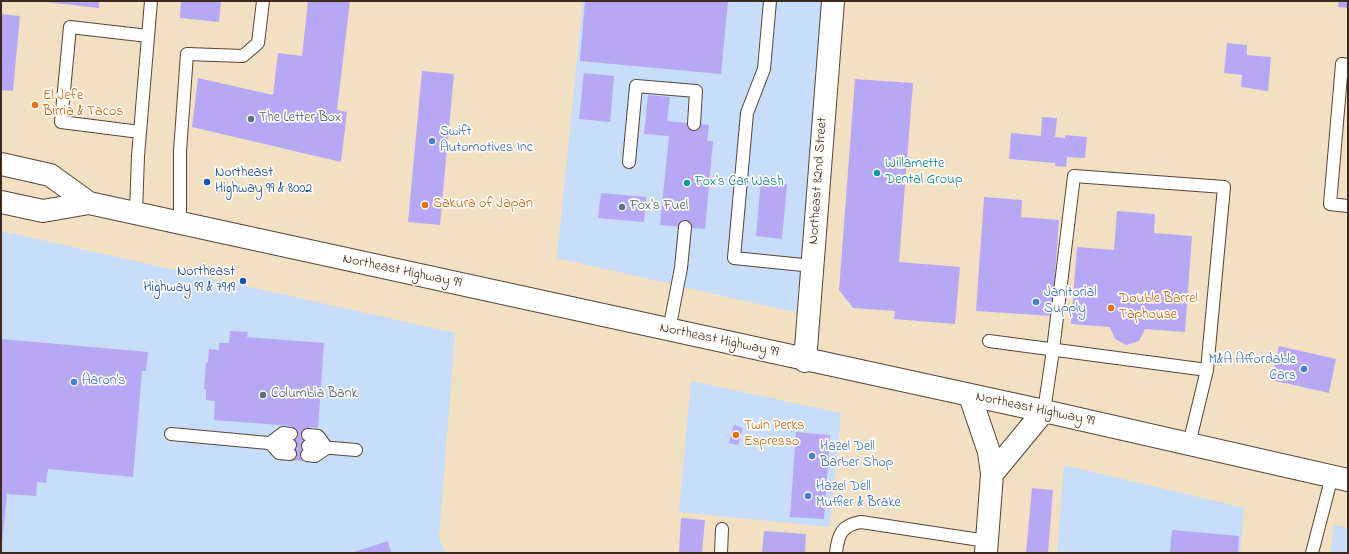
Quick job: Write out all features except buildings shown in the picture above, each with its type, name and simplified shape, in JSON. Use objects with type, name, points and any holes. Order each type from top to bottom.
[{"type":"main road","name":"Northeast 82nd Street","points":[[805,361],[833,1]]},
{"type":"main road","name":"Northeast Highway 99","points":[[1,164],[50,175],[89,203]]},
{"type":"main road","name":"Northeast Highway 99","points":[[1,202],[43,211],[89,203],[1340,478]]},
{"type":"main road","points":[[970,396],[989,452],[992,474],[987,547]]},
{"type":"main road","points":[[992,474],[1044,412]]},
{"type":"lane","points":[[136,213],[140,132],[151,1]]},
{"type":"lane","points":[[180,223],[180,151],[187,54],[243,56],[258,44],[263,1]]},
{"type":"lane","points":[[770,1],[764,69],[747,113],[734,258],[813,266]]},
{"type":"lane","points":[[140,132],[61,122],[70,27],[148,36]]},
{"type":"lane","points":[[1348,65],[1342,64],[1330,204],[1348,206]]},
{"type":"lane","points":[[629,162],[636,86],[696,91],[694,124]]},
{"type":"lane","points":[[1044,412],[1054,350],[1074,176],[1224,187],[1208,370],[1189,444]]},
{"type":"lane","points":[[668,330],[681,268],[685,227]]},
{"type":"lane","points":[[988,341],[1208,370]]},
{"type":"lane","points":[[171,434],[270,443],[283,433],[290,444],[278,453],[270,443]]},
{"type":"lane","points":[[327,448],[318,436],[308,446],[315,456],[327,448],[356,450]]},
{"type":"lane","points":[[1312,553],[1340,478]]},
{"type":"lane","points":[[836,553],[839,536],[844,528],[850,523],[861,522],[987,547]]},
{"type":"lane","points":[[720,553],[722,529]]},
{"type":"shaded area","points":[[583,1],[825,1],[798,313],[557,258]]},
{"type":"shaded area","points":[[1,231],[455,333],[439,537],[445,553],[1,553]]},
{"type":"shaded area","points":[[691,381],[841,413],[830,527],[679,512]]},
{"type":"shaded area","points":[[1064,465],[1244,508],[1240,553],[1057,553]]},
{"type":"shaded area","points":[[1334,525],[1348,528],[1348,553],[1331,553]]},
{"type":"place","name":"El Jefe Birria & Tacos","points":[[35,105]]},
{"type":"place","name":"The Letter Box","points":[[251,119]]},
{"type":"place","name":"Swift Automotives Inc","points":[[432,141]]},
{"type":"place","name":"Willamette Dental Group","points":[[877,173]]},
{"type":"place","name":"Northeast Highway 99 & 8002","points":[[207,182]]},
{"type":"place","name":"Fox's Car Wash","points":[[687,183]]},
{"type":"place","name":"Sakura of Japan","points":[[425,205]]},
{"type":"place","name":"Fox's Fuel","points":[[622,207]]},
{"type":"place","name":"Northeast Highway 99 & 7919","points":[[243,281]]},
{"type":"place","name":"Janitorial Supply","points":[[1036,302]]},
{"type":"place","name":"Double Barrel Taphouse","points":[[1111,308]]},
{"type":"place","name":"M&A Affordable Cars","points":[[1304,369]]},
{"type":"place","name":"Aaron's","points":[[74,382]]},
{"type":"place","name":"Columbia Bank","points":[[263,395]]},
{"type":"place","name":"Twin Perks Espresso","points":[[736,435]]},
{"type":"place","name":"Hazel Dell Barber Shop","points":[[812,456]]},
{"type":"place","name":"Hazel Dell Muffler & Brake","points":[[808,496]]}]
